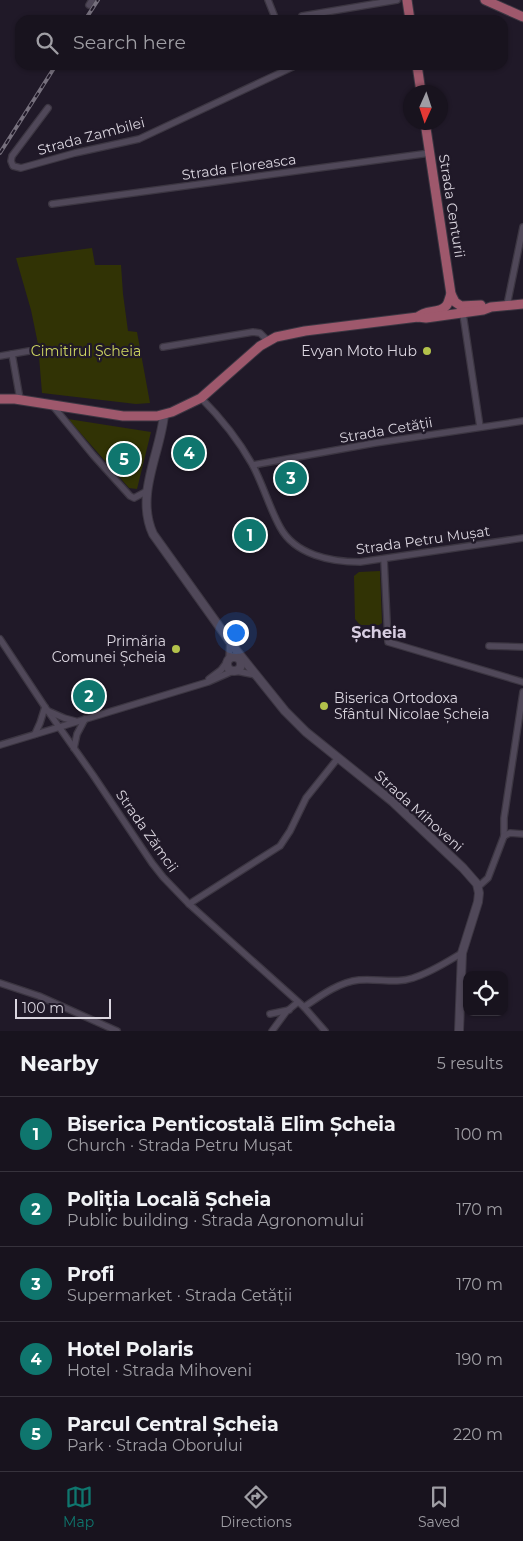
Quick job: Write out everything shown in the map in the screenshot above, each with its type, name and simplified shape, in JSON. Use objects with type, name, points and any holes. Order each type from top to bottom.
[{"type":"main road","points":[[407,0],[409,15]]},
{"type":"main road","points":[[490,1],[523,17]]},
{"type":"main road","points":[[418,70],[420,85]]},
{"type":"main road","name":"Strada Centurii","points":[[426,130],[451,294]]},
{"type":"main road","points":[[451,294],[455,302],[461,306],[484,305],[491,307]]},
{"type":"main road","points":[[418,317],[423,312],[441,310],[446,306],[451,294]]},
{"type":"main road","points":[[0,399],[20,400],[135,417],[164,415],[201,398],[242,361],[268,341],[284,335],[418,317],[426,318],[463,314],[491,307],[523,304]]},
{"type":"main road","name":"Strada Mihoveni","points":[[164,415],[147,491],[146,509],[149,524],[153,534],[230,641],[235,660],[256,675],[294,721],[376,787],[415,822],[474,879],[478,888]]},
{"type":"main road","points":[[235,660],[239,668],[234,671],[228,668],[235,660]]},
{"type":"main road","points":[[459,1031],[462,954],[478,907],[478,888]]},
{"type":"street","points":[[87,0],[89,4],[92,0]]},
{"type":"street","points":[[268,0],[274,15]]},
{"type":"street","points":[[308,15],[397,0]]},
{"type":"street","name":"Strada Zambilei","points":[[48,108],[12,156],[11,161],[14,166],[24,167],[75,153],[139,139],[285,70]]},
{"type":"street","name":"Strada Floreasca","points":[[52,204],[430,154]]},
{"type":"street","points":[[507,305],[523,228]]},
{"type":"street","points":[[463,314],[480,426]]},
{"type":"street","points":[[163,347],[253,332],[260,333],[268,341]]},
{"type":"street","points":[[0,356],[29,352]]},
{"type":"street","points":[[12,354],[20,400]]},
{"type":"street","name":"Strada Petru Mușat","points":[[201,398],[245,452],[253,465],[281,529],[304,550],[324,559],[360,562],[523,538]]},
{"type":"street","points":[[53,406],[130,496],[134,498],[147,491]]},
{"type":"street","name":"Strada Cetății","points":[[253,465],[480,426],[523,421]]},
{"type":"street","points":[[384,559],[388,642],[523,682]]},
{"type":"street","name":"Strada Zămcii","points":[[0,639],[46,709],[163,877],[189,904],[304,1007],[326,1031]]},
{"type":"street","points":[[203,682],[235,660],[230,641]]},
{"type":"street","points":[[489,646],[523,647]]},
{"type":"street","points":[[0,745],[234,671],[256,675]]},
{"type":"street","points":[[478,888],[488,878],[504,836],[504,818],[523,692]]},
{"type":"street","points":[[35,734],[46,709],[64,718],[77,721]]},
{"type":"street","points":[[74,748],[77,734],[85,719]]},
{"type":"street","points":[[189,904],[280,846],[290,831],[306,798],[338,758]]},
{"type":"street","points":[[504,836],[510,833],[523,834]]},
{"type":"street","points":[[304,1007],[320,996],[350,982],[358,980],[394,981],[413,979],[462,954]]},
{"type":"street","points":[[0,983],[38,996],[117,1031]]},
{"type":"street","points":[[272,1031],[298,1002]]},
{"type":"street","points":[[270,1014],[289,1010]]},
{"type":"green space","name":"Cimitirul Șcheia","points":[[92,248],[95,265],[121,265],[128,331],[137,332],[150,403],[136,404],[42,393],[38,344],[31,310],[16,258]]},
{"type":"green space","points":[[68,419],[151,432],[137,489],[129,488]]},
{"type":"green space","points":[[380,571],[382,623],[379,625],[360,625],[355,619],[354,576],[359,572]]},
{"type":"railway","points":[[88,15],[98,0]]},
{"type":"railway","points":[[0,153],[53,70]]},
{"type":"place","name":"Evyan Moto Hub","points":[[427,351]]},
{"type":"place","name":"Hotel Polaris","points":[[189,453]]},
{"type":"place","name":"Parcul Central Șcheia","points":[[124,459]]},
{"type":"place","name":"Profi","points":[[291,478]]},
{"type":"place","name":"Biserica Penticostală Elim Șcheia","points":[[250,535]]},
{"type":"place","name":"Primăria Comunei Șcheia","points":[[176,649]]},
{"type":"place","name":"Poliția Locală Șcheia","points":[[89,696]]},
{"type":"place","name":"Biserica Ortodoxa Sfântul Nicolae Șcheia","points":[[324,706]]},
{"type":"district","name":"Șcheia","points":[[379,632]]}]
